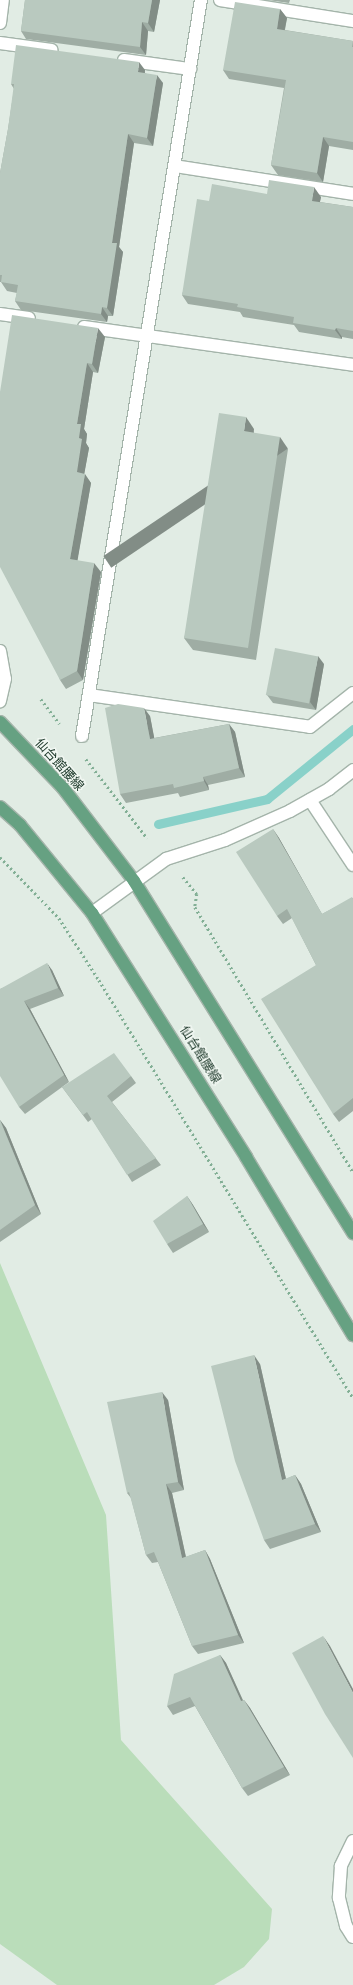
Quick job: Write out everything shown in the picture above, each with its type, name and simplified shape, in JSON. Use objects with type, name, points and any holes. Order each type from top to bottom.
[{"type":"main road","name":"仙台館腰線","points":[[0,722],[62,788],[134,881],[353,1233]]},
{"type":"main road","name":"仙台館腰線","points":[[0,807],[20,825],[92,913],[242,1150],[353,1335]]},
{"type":"street","points":[[0,23],[3,0]]},
{"type":"street","points":[[82,736],[148,336],[201,0]]},
{"type":"street","points":[[220,0],[353,21]]},
{"type":"street","points":[[0,43],[63,52]]},
{"type":"street","points":[[111,58],[190,69]]},
{"type":"street","points":[[175,166],[353,194]]},
{"type":"street","points":[[0,314],[45,321]]},
{"type":"street","points":[[69,324],[353,365]]},
{"type":"street","points":[[0,651],[5,679],[0,701]]},
{"type":"street","points":[[89,695],[310,727],[353,693]]},
{"type":"street","points":[[92,913],[166,859],[225,840],[310,800],[353,770]]},
{"type":"street","points":[[310,800],[353,865]]},
{"type":"street","points":[[353,1841],[341,1866],[339,1898],[346,1926],[353,1937]]},
{"type":"path","points":[[42,699],[64,729]]},
{"type":"path","points":[[81,753],[147,838]]},
{"type":"path","points":[[0,857],[59,918],[95,974],[353,1397]]},
{"type":"path","points":[[181,875],[197,894],[195,907],[353,1172]]},
{"type":"green space","points":[[0,1263],[106,1515],[121,1740],[272,1909],[269,1939],[244,1967],[214,1985],[57,1985],[0,1944]]},
{"type":"building","points":[[25,0],[152,0],[148,23],[142,22],[140,47],[21,31]]},
{"type":"building","points":[[235,2],[280,9],[277,29],[353,41],[353,142],[323,137],[317,173],[271,165],[286,80],[223,70]]},
{"type":"building","points":[[16,45],[139,62],[138,72],[157,75],[147,138],[128,134],[112,243],[117,243],[107,308],[102,307],[101,314],[15,301],[18,285],[1,282],[0,173],[14,84],[11,84]]},
{"type":"building","points":[[269,180],[314,187],[312,201],[353,207],[353,331],[336,328],[335,330],[293,323],[294,317],[237,307],[238,304],[182,295],[197,199],[209,201],[212,184],[267,194]]},
{"type":"building","points":[[12,315],[98,328],[92,364],[87,363],[77,424],[81,424],[79,438],[82,439],[77,472],[85,474],[70,559],[94,563],[77,671],[60,680],[0,567],[0,392]]},
{"type":"building","points":[[219,413],[246,417],[244,431],[280,437],[248,648],[184,638]]},
{"type":"building","points":[[275,648],[318,656],[309,704],[266,695]]},
{"type":"building","points":[[118,704],[144,708],[150,739],[229,724],[239,768],[203,777],[204,781],[174,788],[173,784],[120,794],[105,708]]},
{"type":"building","points":[[273,829],[322,914],[352,897],[353,899],[353,1098],[333,1114],[261,999],[316,965],[287,909],[277,916],[236,852]]},
{"type":"building","points":[[47,963],[58,988],[24,1001],[64,1075],[19,1107],[0,1076],[0,989]]},
{"type":"building","points":[[114,1053],[131,1076],[107,1096],[156,1158],[127,1175],[87,1112],[83,1115],[62,1087]]},
{"type":"building","points":[[0,1120],[35,1205],[0,1230]]},
{"type":"building","points":[[187,1196],[203,1224],[167,1244],[153,1221]]},
{"type":"building","points":[[254,1355],[282,1480],[295,1475],[315,1524],[264,1540],[235,1461],[211,1366]]},
{"type":"building","points":[[162,1392],[178,1482],[166,1484],[182,1558],[205,1550],[238,1635],[192,1646],[154,1552],[146,1555],[129,1492],[127,1493],[107,1402]]},
{"type":"building","points":[[323,1636],[353,1693],[353,1758],[325,1714],[292,1653]]},
{"type":"building","points":[[220,1655],[241,1701],[244,1700],[284,1767],[242,1788],[190,1697],[167,1706],[174,1674]]},
{"type":"waterway","points":[[158,824],[267,799],[353,729]]}]
